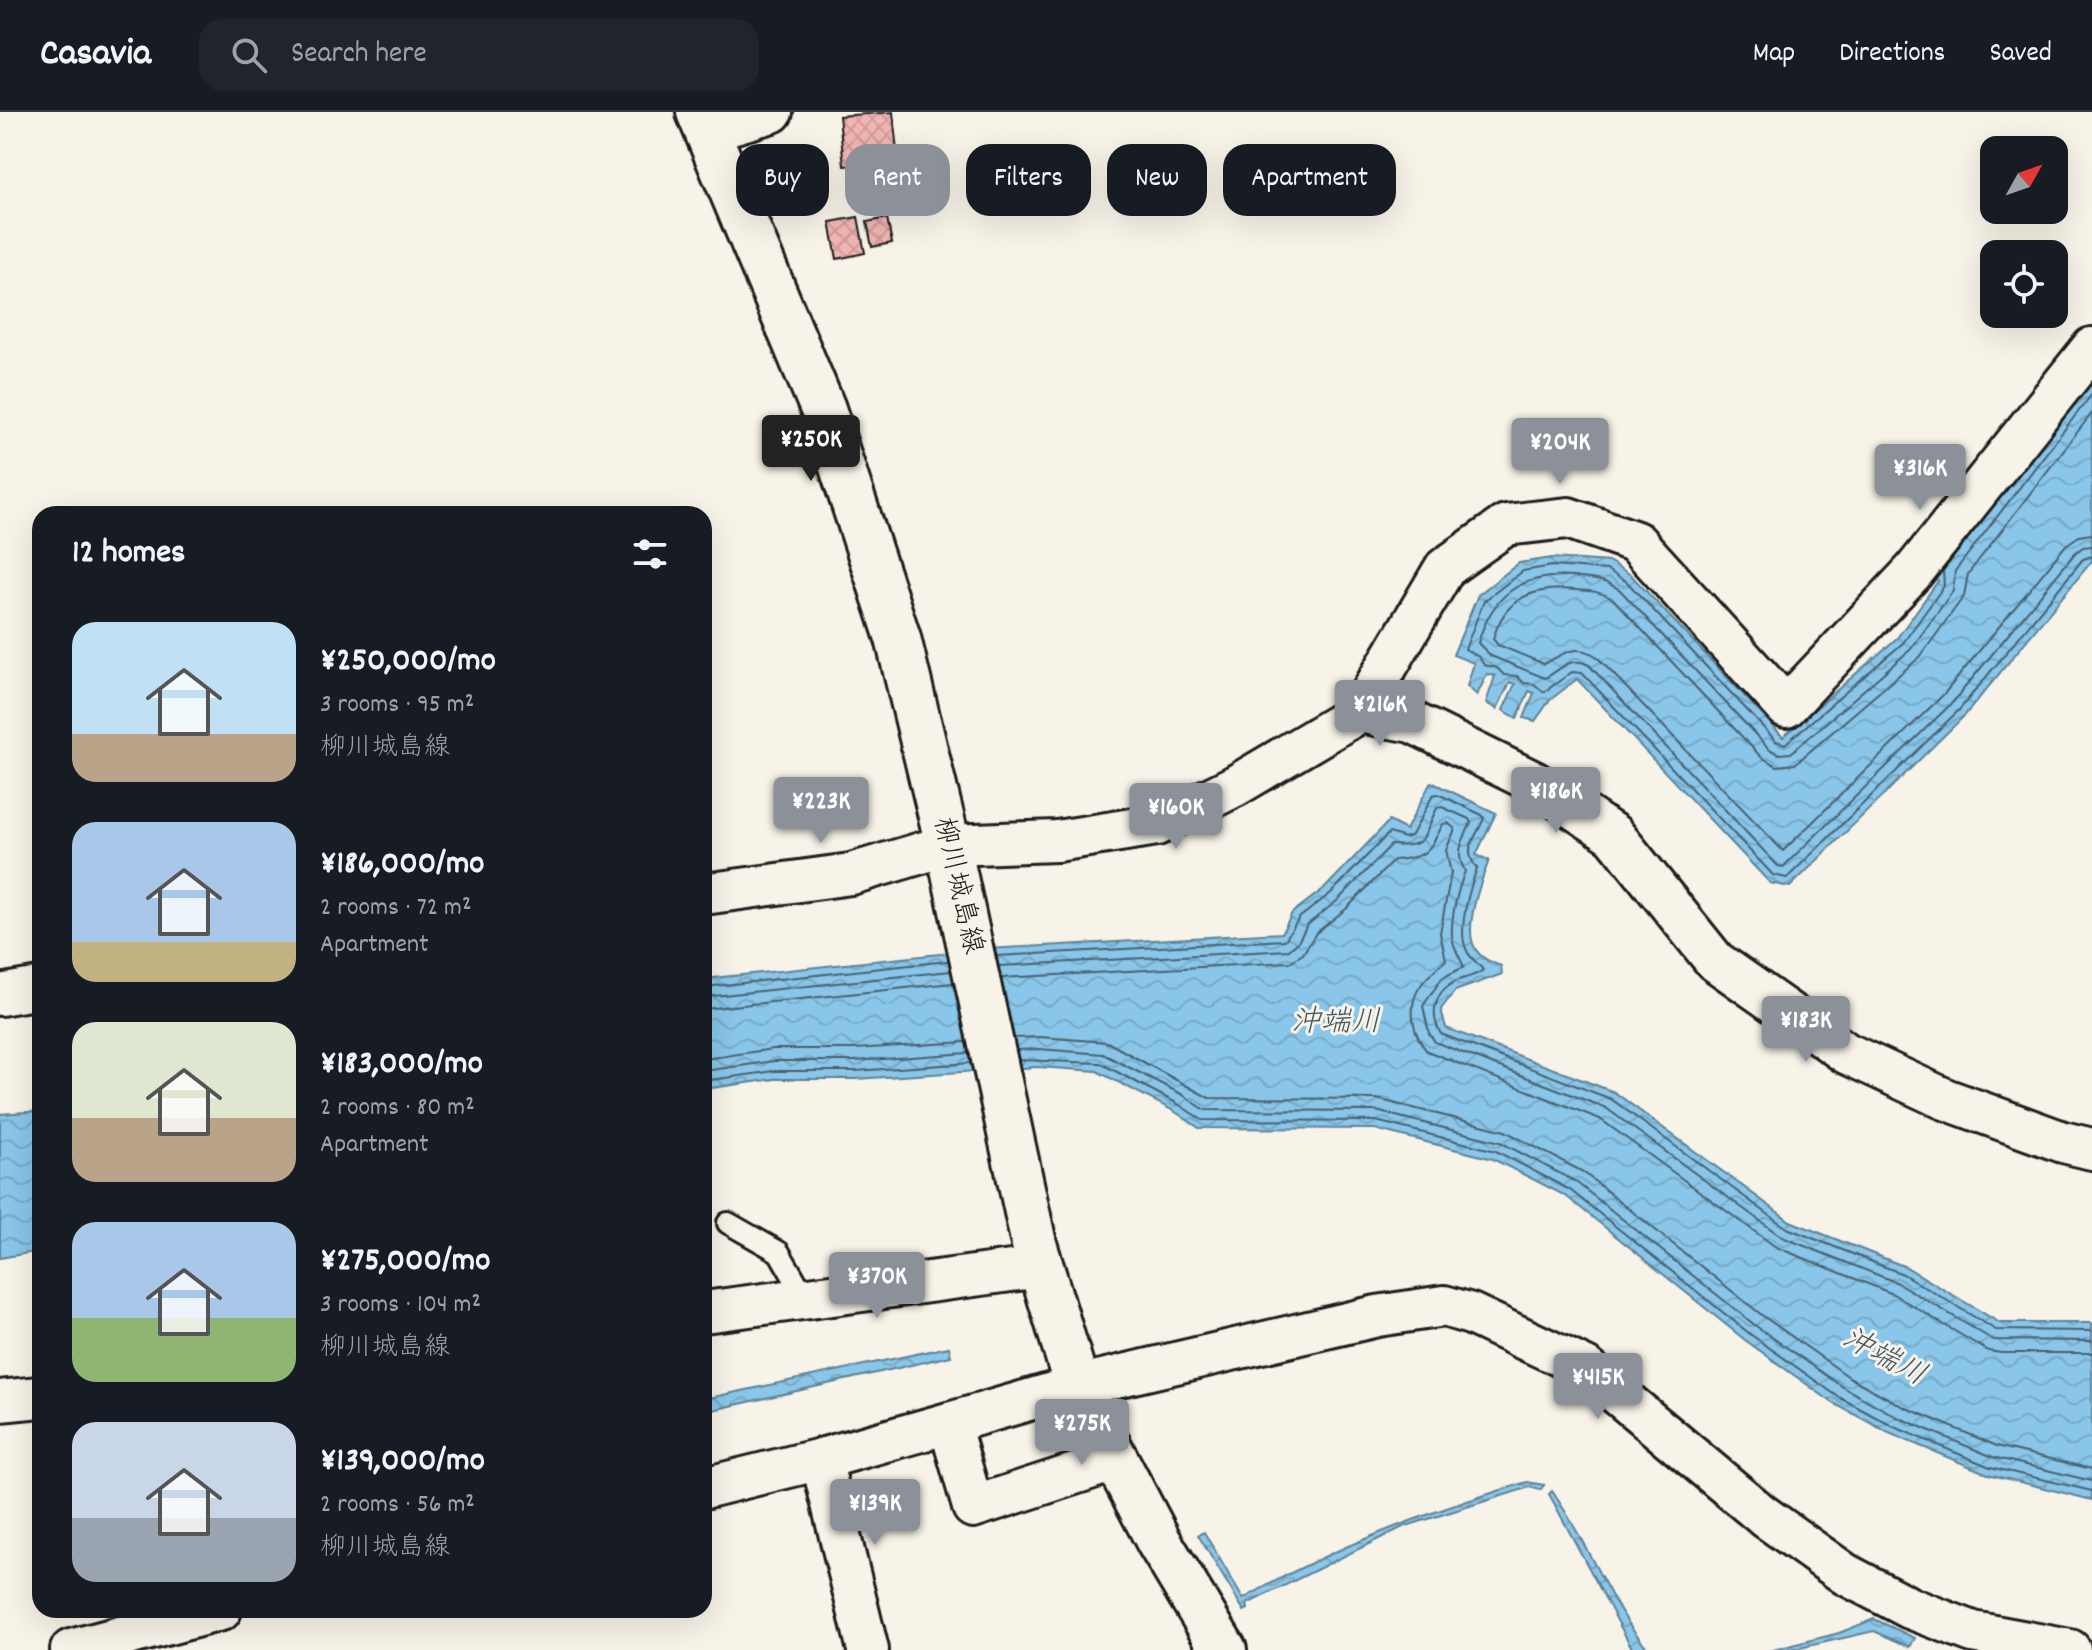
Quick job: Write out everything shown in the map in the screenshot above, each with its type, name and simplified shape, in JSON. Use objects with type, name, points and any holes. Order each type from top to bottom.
[{"type":"main road","name":"柳川城島線","points":[[703,121],[823,409],[898,638],[948,845],[1037,1256],[1077,1386],[1159,1542],[1224,1650]]},
{"type":"street","points":[[703,121],[772,112]]},
{"type":"street","points":[[712,893],[851,874],[948,845],[1057,841],[1157,825],[1235,786],[1360,712],[1445,568],[1506,525],[1568,518],[1636,542],[1786,707],[1914,571],[2092,348]]},
{"type":"street","points":[[1360,712],[1412,722],[1534,782],[1614,835],[1715,961],[1846,1053],[1945,1099],[2063,1142],[2092,1149]]},
{"type":"street","points":[[0,995],[32,989]]},
{"type":"street","points":[[712,1311],[1037,1256]]},
{"type":"street","points":[[712,1486],[821,1459],[1077,1386],[1377,1316],[1444,1306],[1471,1314],[1586,1368],[1761,1514],[1845,1574],[1910,1608],[1973,1632],[2070,1650]]},
{"type":"street","points":[[0,1401],[32,1398]]},
{"type":"street","points":[[949,1423],[973,1507],[1117,1460]]},
{"type":"street","points":[[821,1459],[868,1650]]},
{"type":"street","points":[[71,1650],[191,1618]]},
{"type":"lane","points":[[728,1223],[779,1252],[805,1297]]},
{"type":"water","points":[[2092,365],[2092,561],[1966,714],[1790,887],[1770,883],[1577,679],[1550,700],[1535,721],[1524,718],[1534,693],[1529,691],[1517,718],[1503,710],[1515,684],[1510,682],[1497,709],[1486,703],[1495,676],[1487,674],[1477,695],[1467,686],[1474,663],[1453,655],[1478,595],[1519,563],[1552,558],[1610,562],[1631,575],[1783,737],[1897,638],[1938,581],[1931,574]]},
{"type":"water","name":"沖端川","points":[[1431,782],[1496,813],[1476,855],[1489,860],[1474,904],[1471,929],[1477,951],[1501,966],[1502,974],[1455,991],[1441,1009],[1446,1028],[1614,1092],[1790,1221],[1906,1267],[2000,1323],[2092,1323],[2092,1500],[1988,1474],[1889,1433],[1833,1403],[1745,1340],[1566,1196],[1493,1159],[1375,1129],[1199,1128],[1174,1111],[1097,1071],[1038,1067],[855,1079],[775,1079],[712,1088],[712,978],[987,949],[1282,933],[1292,913],[1326,887],[1389,821],[1406,830]]},
{"type":"water","points":[[32,1112],[32,1252],[0,1258],[0,1114]]},
{"type":"water","points":[[949,1347],[951,1356],[712,1410],[712,1397]]},
{"type":"water","points":[[1527,1482],[1544,1485],[1540,1490],[1530,1487],[1403,1527],[1247,1604],[1248,1609],[1244,1611],[1198,1535],[1204,1532],[1243,1599],[1311,1563],[1381,1532]]},
{"type":"water","points":[[1552,1491],[1622,1612],[1649,1650],[1633,1650],[1549,1494]]},
{"type":"water","points":[[1874,1619],[1915,1638],[1910,1647],[1874,1631],[1791,1650],[1773,1650],[1839,1633]]},
{"type":"building","points":[[893,112],[896,144],[845,144],[844,166],[839,116]]},
{"type":"building","points":[[858,217],[865,253],[837,259],[830,222]]},
{"type":"building","points":[[887,218],[892,243],[872,247],[867,222]]}]
